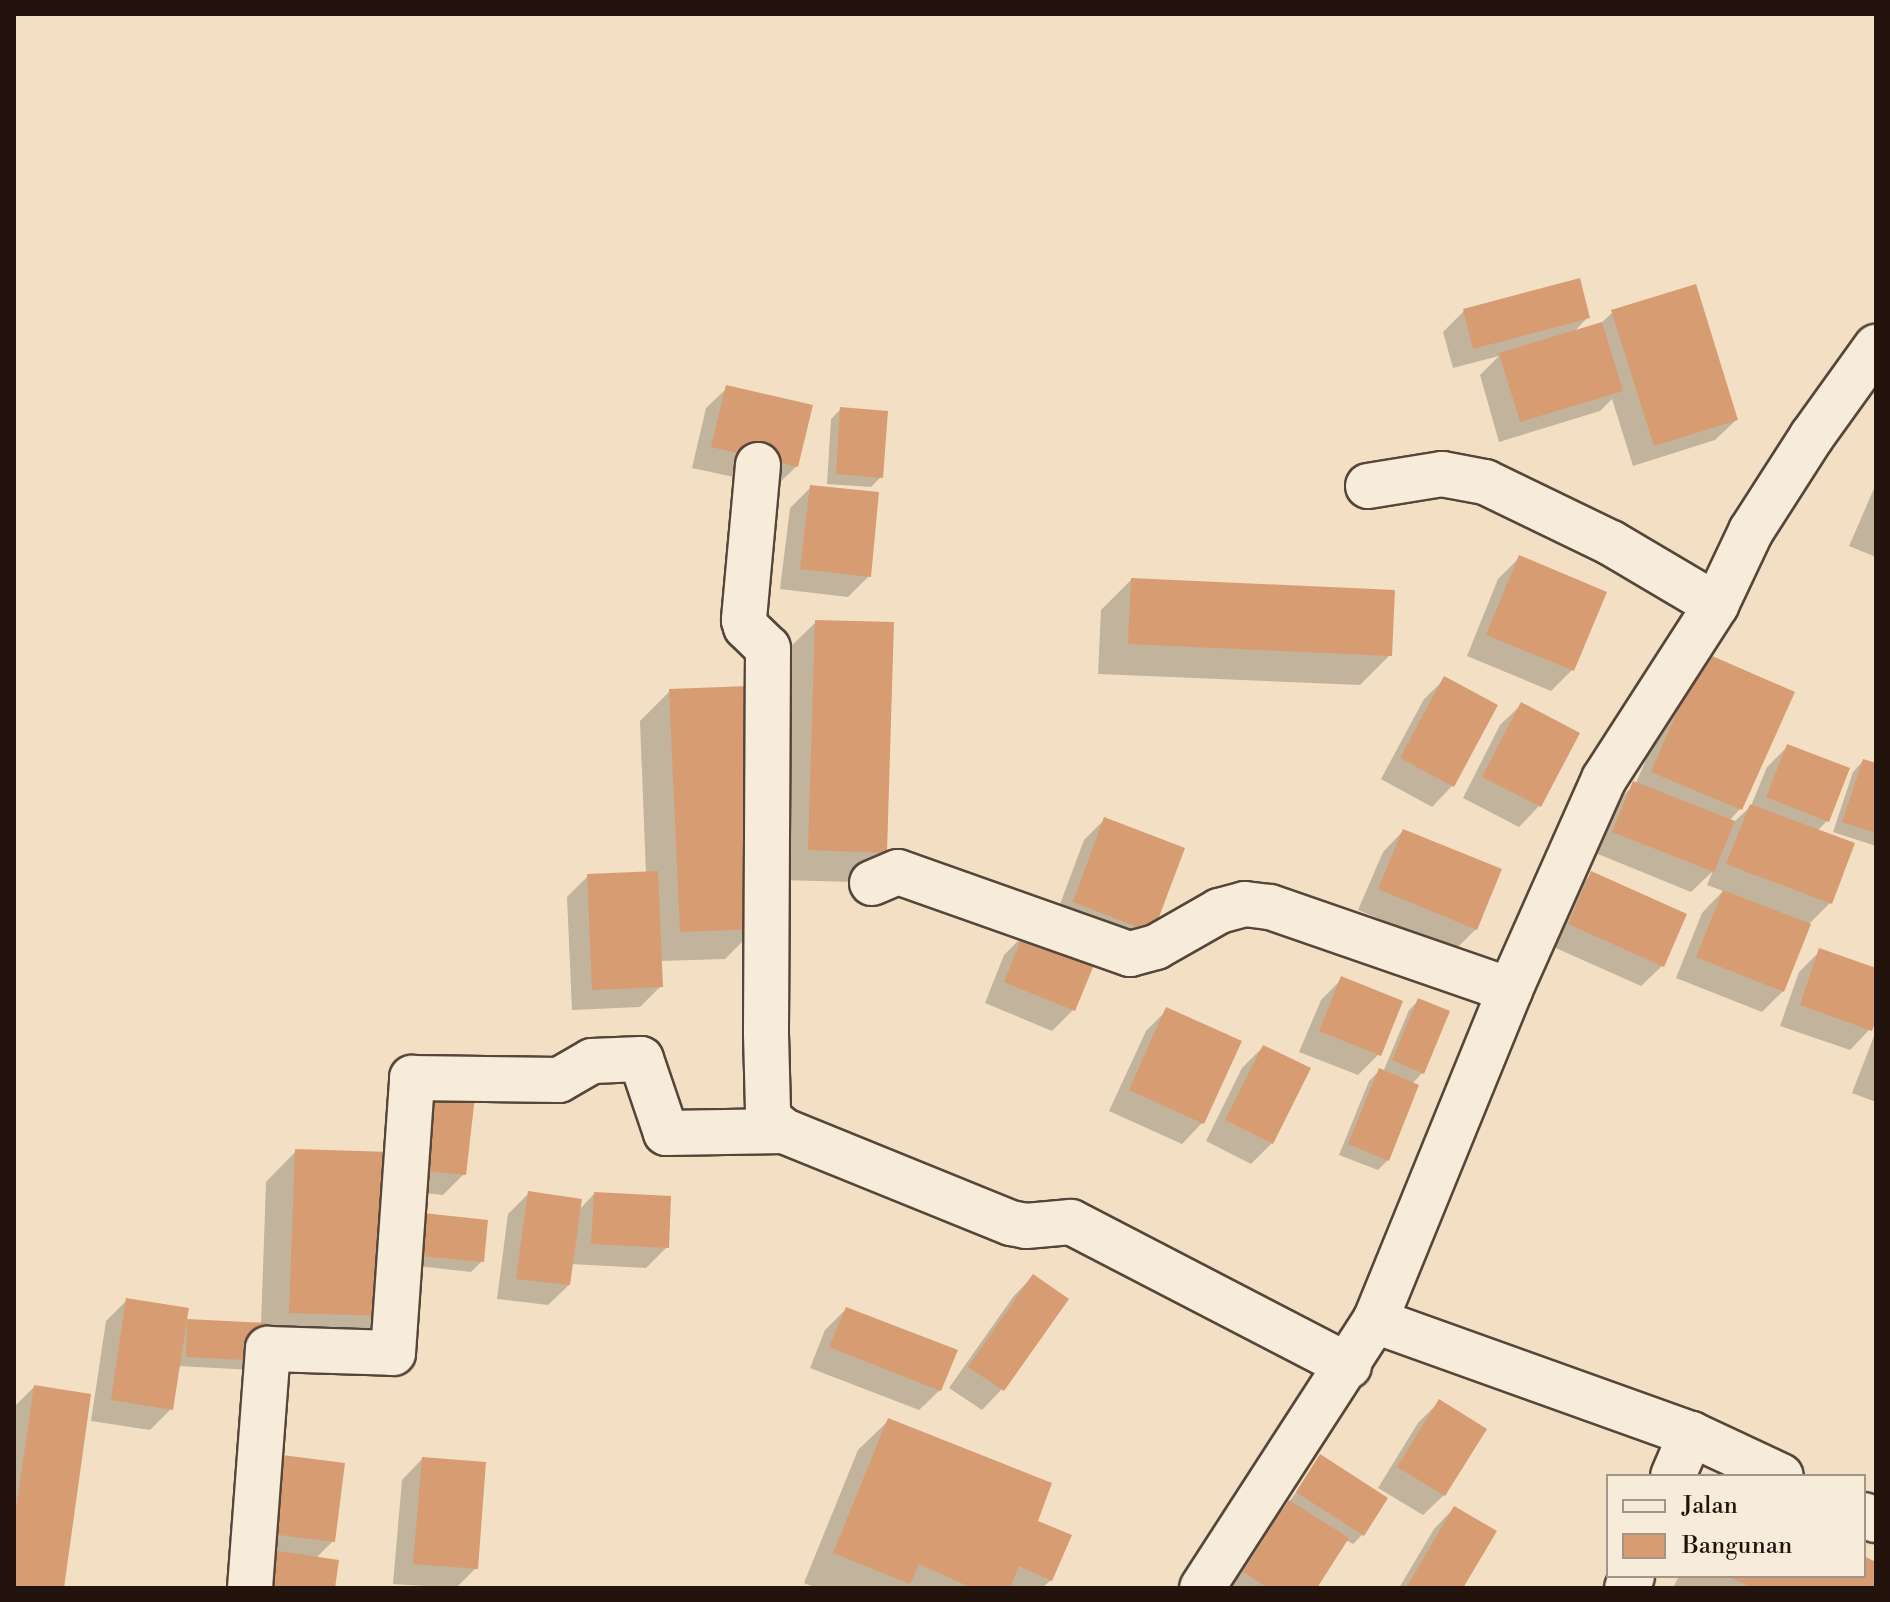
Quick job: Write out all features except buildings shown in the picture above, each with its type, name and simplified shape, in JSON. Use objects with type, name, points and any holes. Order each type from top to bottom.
[{"type":"street","points":[[1202,1588],[1349,1366],[1375,1321],[1510,990],[1604,779],[1716,605],[1751,531],[1812,436],[1876,347]]},
{"type":"street","points":[[758,465],[744,620],[746,627],[768,648],[766,1050],[768,1112],[772,1121],[784,1131],[1011,1223],[1026,1226],[1071,1222],[1349,1366]]},
{"type":"street","points":[[1368,486],[1442,474],[1485,482],[1611,543],[1716,605]]},
{"type":"street","points":[[872,883],[898,872],[1130,954],[1156,947],[1219,911],[1245,904],[1270,907],[1510,990]]},
{"type":"street","points":[[250,1588],[268,1349],[393,1353],[412,1078],[559,1080],[592,1061],[641,1059],[666,1133],[784,1131]]},
{"type":"street","points":[[1375,1321],[1691,1434],[1777,1474]]},
{"type":"street","points":[[1674,1474],[1691,1434]]}]
